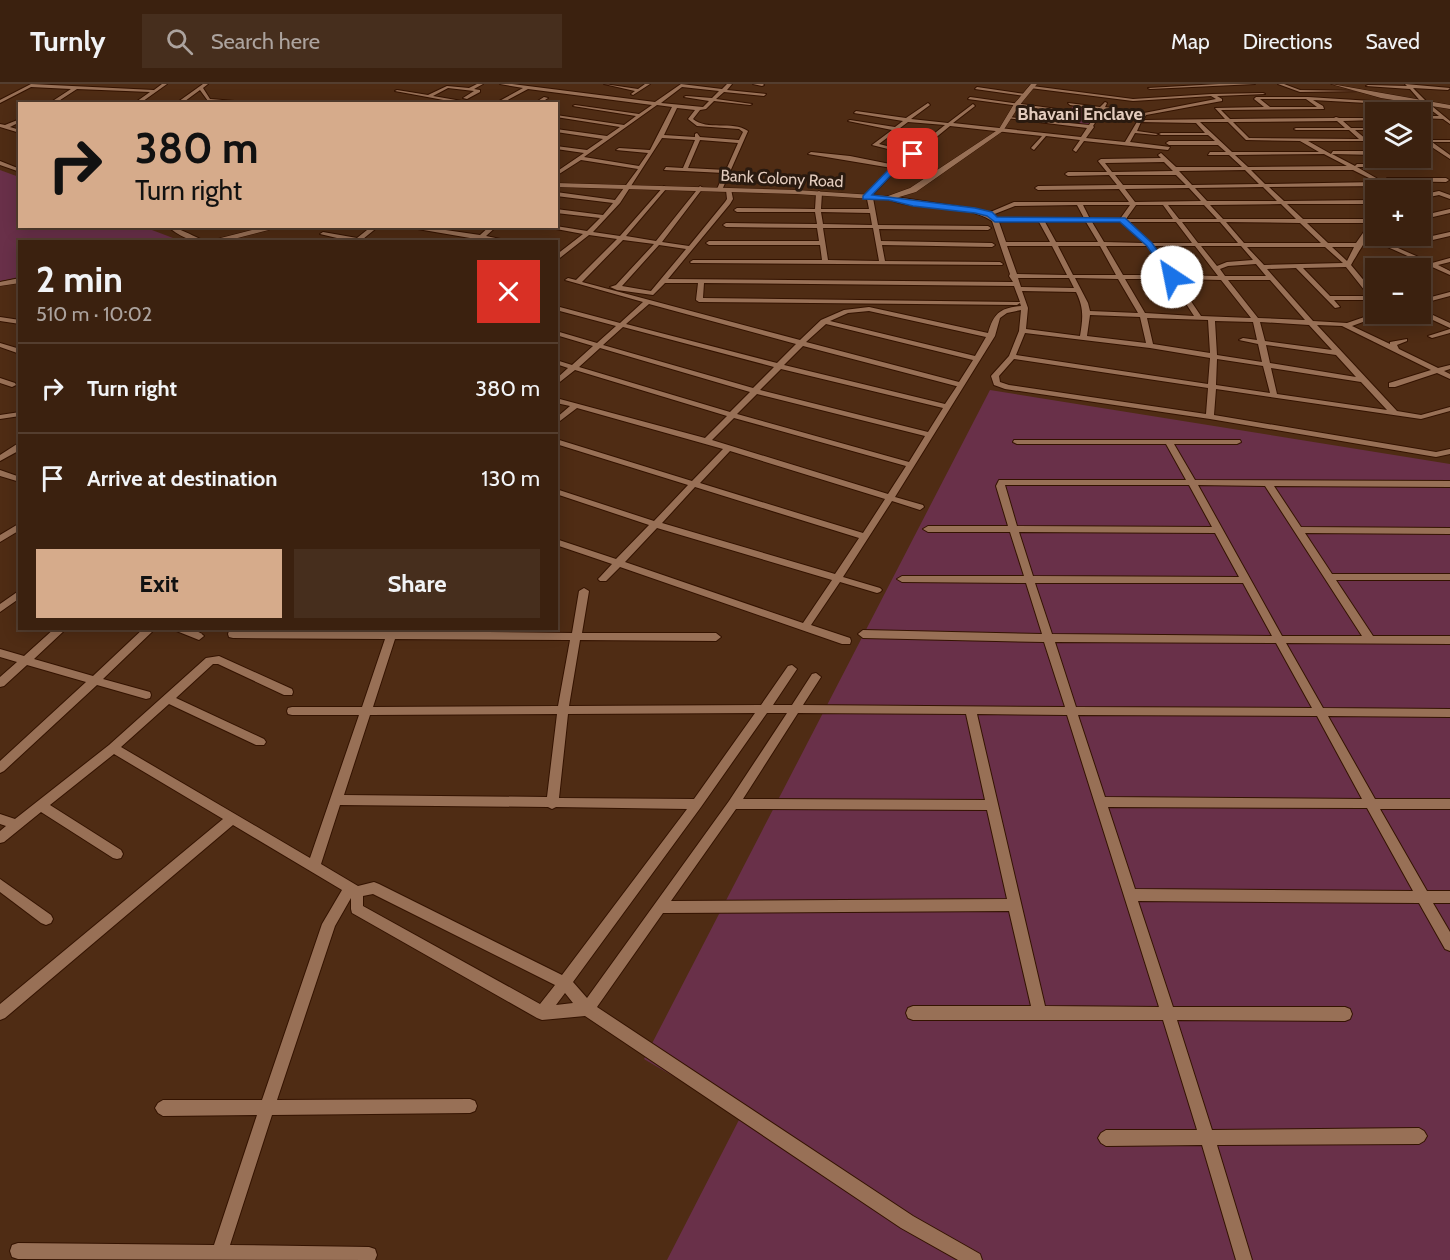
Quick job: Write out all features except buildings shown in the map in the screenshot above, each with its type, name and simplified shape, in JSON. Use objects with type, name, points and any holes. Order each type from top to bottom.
[{"type":"street","points":[[138,102],[165,84]]},
{"type":"street","points":[[454,88],[460,84]]},
{"type":"street","points":[[470,89],[481,84]]},
{"type":"street","points":[[502,84],[698,109],[704,108],[730,84]]},
{"type":"street","points":[[606,84],[638,90]]},
{"type":"street","points":[[622,100],[648,84]]},
{"type":"street","points":[[755,84],[762,85]]},
{"type":"street","points":[[1068,92],[1074,84]]},
{"type":"street","points":[[1095,84],[1110,84]]},
{"type":"street","points":[[1095,84],[1106,97]]},
{"type":"street","points":[[1150,88],[1253,84]]},
{"type":"street","points":[[1280,84],[1300,91],[1362,91]]},
{"type":"street","points":[[1334,84],[1374,94],[1415,98],[1423,102]]},
{"type":"street","points":[[1,97],[30,85],[156,91]]},
{"type":"street","points":[[558,174],[682,85],[764,95]]},
{"type":"street","points":[[1235,85],[1268,108]]},
{"type":"street","points":[[1367,85],[1374,94]]},
{"type":"street","points":[[1367,85],[1448,89]]},
{"type":"street","points":[[180,102],[203,86],[208,100],[238,102]]},
{"type":"street","points":[[1033,86],[1133,100],[1249,94],[1270,94],[1275,97]]},
{"type":"street","name":"Bank Colony Road","points":[[558,185],[700,188],[889,198],[913,190],[1001,130],[1016,105],[1033,86]]},
{"type":"street","points":[[1070,104],[1144,114],[1220,101],[1199,86]]},
{"type":"street","points":[[1409,86],[1415,98]]},
{"type":"street","points":[[53,102],[76,88]]},
{"type":"street","points":[[409,88],[399,91],[466,102]]},
{"type":"street","points":[[429,96],[444,88],[478,91],[459,101]]},
{"type":"street","points":[[500,102],[526,88]]},
{"type":"street","points":[[977,88],[1025,95]]},
{"type":"street","points":[[1101,91],[1119,92]]},
{"type":"street","points":[[1055,123],[1077,93]]},
{"type":"street","points":[[1256,98],[1307,98],[1403,104],[1426,95]]},
{"type":"street","points":[[558,115],[592,96]]},
{"type":"street","points":[[686,97],[750,104]]},
{"type":"street","points":[[1076,150],[1092,127],[1106,97]]},
{"type":"street","points":[[539,102],[546,98]]},
{"type":"street","points":[[970,98],[1064,111]]},
{"type":"street","points":[[1307,98],[1364,140]]},
{"type":"street","points":[[443,102],[452,99]]},
{"type":"street","points":[[1125,112],[1133,100]]},
{"type":"street","points":[[913,154],[876,146],[876,144],[928,104]]},
{"type":"street","points":[[1431,104],[1450,107]]},
{"type":"street","points":[[882,262],[868,198],[896,167],[973,105]]},
{"type":"street","points":[[576,106],[639,115]]},
{"type":"street","points":[[558,257],[587,233],[618,202],[650,152],[675,106]]},
{"type":"street","points":[[1322,108],[1217,110],[1248,139],[1364,140]]},
{"type":"street","points":[[1431,108],[1450,123]]},
{"type":"street","points":[[670,118],[692,114],[698,109]]},
{"type":"street","points":[[856,112],[949,125],[1127,143],[1168,146],[1220,143]]},
{"type":"street","points":[[1328,112],[1365,114]]},
{"type":"street","points":[[686,170],[698,139],[697,125],[690,119],[692,114]]},
{"type":"street","points":[[1127,143],[1144,114]]},
{"type":"street","points":[[558,116],[624,126]]},
{"type":"street","points":[[1431,117],[1443,118]]},
{"type":"street","points":[[1008,118],[1092,127]]},
{"type":"street","points":[[1140,122],[1197,122],[1198,119],[1365,119]]},
{"type":"street","points":[[2,126],[18,121]]},
{"type":"street","points":[[850,121],[897,129]]},
{"type":"street","points":[[697,125],[711,122],[742,128],[746,131],[720,189]]},
{"type":"street","points":[[1197,122],[1348,266],[1365,287]]},
{"type":"street","points":[[2,126],[18,131]]},
{"type":"street","points":[[1296,129],[1365,129]]},
{"type":"street","points":[[558,130],[607,138]]},
{"type":"street","points":[[1135,132],[1210,134]]},
{"type":"street","points":[[1034,148],[1045,135]]},
{"type":"street","points":[[659,136],[742,142]]},
{"type":"street","points":[[1301,140],[1381,180]]},
{"type":"street","points":[[1431,141],[1450,141]]},
{"type":"street","points":[[1431,146],[1450,157]]},
{"type":"street","points":[[558,147],[588,152]]},
{"type":"street","points":[[619,150],[650,152]]},
{"type":"street","points":[[1333,153],[1365,152]]},
{"type":"street","points":[[1210,154],[1325,153]]},
{"type":"street","points":[[811,154],[839,156],[935,174]]},
{"type":"street","points":[[579,158],[640,168]]},
{"type":"street","points":[[1134,204],[1119,187],[1102,160],[1163,158],[1223,221],[1310,322],[1394,413]]},
{"type":"street","points":[[0,163],[18,170]]},
{"type":"street","points":[[12,168],[18,164]]},
{"type":"street","points":[[1068,174],[1365,167]]},
{"type":"street","points":[[1401,168],[1417,180]]},
{"type":"street","points":[[666,169],[728,172]]},
{"type":"street","points":[[1431,180],[1446,180]]},
{"type":"street","points":[[1038,188],[1365,183]]},
{"type":"street","points":[[1442,188],[1450,186]]},
{"type":"street","points":[[578,282],[621,238],[664,188]]},
{"type":"street","points":[[617,288],[658,243],[700,188]]},
{"type":"street","points":[[1071,188],[1143,316],[1150,346]]},
{"type":"street","points":[[558,279],[653,293],[728,204],[729,190]]},
{"type":"street","points":[[1431,195],[1439,193],[1450,197]]},
{"type":"street","points":[[558,194],[618,202]]},
{"type":"street","points":[[819,194],[818,210],[825,262]]},
{"type":"street","points":[[889,198],[992,217],[1041,220],[1365,220]]},
{"type":"street","points":[[992,217],[1008,205],[1365,202]]},
{"type":"street","points":[[1164,203],[1256,320],[1274,395]]},
{"type":"street","points":[[1122,220],[1134,204]]},
{"type":"street","points":[[737,210],[872,211]]},
{"type":"street","points":[[558,211],[604,217]]},
{"type":"street","points":[[1431,216],[1450,212]]},
{"type":"street","points":[[992,217],[1024,306],[1022,330],[1012,357],[995,376],[998,383],[1008,387],[1210,417],[1436,455],[1450,451]]},
{"type":"street","points":[[1041,220],[1088,314],[1083,338]]},
{"type":"street","points":[[1122,220],[1149,245],[1200,318]]},
{"type":"street","points":[[726,225],[988,228]]},
{"type":"street","points":[[173,228],[197,240]]},
{"type":"street","points":[[365,240],[374,228]]},
{"type":"street","points":[[415,228],[479,239],[492,228]]},
{"type":"street","points":[[556,228],[691,248]]},
{"type":"street","points":[[217,240],[258,229]]},
{"type":"street","points":[[1392,247],[1450,234]]},
{"type":"street","points":[[1348,266],[1365,235]]},
{"type":"street","points":[[323,238],[350,240]]},
{"type":"street","points":[[709,243],[822,243]]},
{"type":"street","points":[[878,243],[992,245]]},
{"type":"street","points":[[1003,244],[1358,245]]},
{"type":"street","points":[[1392,247],[1416,258]]},
{"type":"street","points":[[558,249],[566,250]]},
{"type":"street","points":[[1431,265],[1450,260]]},
{"type":"street","points":[[693,262],[1000,264]]},
{"type":"street","points":[[1215,269],[1227,264],[1348,266]]},
{"type":"street","points":[[1431,265],[1450,273]]},
{"type":"street","points":[[1298,266],[1337,307]]},
{"type":"street","points":[[1015,283],[1071,276],[1272,278]]},
{"type":"street","points":[[0,284],[18,280]]},
{"type":"street","points":[[568,280],[959,384]]},
{"type":"street","points":[[663,281],[1015,283],[1078,290]]},
{"type":"street","points":[[701,281],[699,300],[922,302],[1024,306]]},
{"type":"street","points":[[788,282],[789,301]]},
{"type":"street","points":[[918,283],[922,302]]},
{"type":"street","points":[[1431,299],[1450,294]]},
{"type":"street","points":[[1329,298],[1365,299]]},
{"type":"street","points":[[558,381],[647,302]]},
{"type":"street","points":[[805,627],[865,537],[947,407],[959,384],[977,359],[991,336],[996,318],[1002,312],[1024,306]]},
{"type":"street","points":[[558,309],[947,407]]},
{"type":"street","points":[[707,441],[823,321],[839,312],[869,309],[991,336]]},
{"type":"street","points":[[1088,314],[1348,325],[1450,377]]},
{"type":"street","points":[[1431,316],[1450,326]]},
{"type":"street","points":[[1210,417],[1214,357],[1211,319]]},
{"type":"street","points":[[1348,325],[1365,319]]},
{"type":"street","points":[[823,321],[977,359]]},
{"type":"street","points":[[1022,330],[1150,346],[1363,380]]},
{"type":"street","points":[[1432,336],[1450,331]]},
{"type":"street","points":[[558,334],[754,391],[929,435]]},
{"type":"street","points":[[1243,340],[1339,353]]},
{"type":"street","points":[[1396,350],[1393,344],[1405,340]]},
{"type":"street","points":[[0,345],[18,351]]},
{"type":"street","points":[[1012,357],[1421,417],[1450,409]]},
{"type":"street","points":[[558,363],[732,415],[911,465]]},
{"type":"street","points":[[1392,385],[1450,367]]},
{"type":"street","points":[[0,380],[12,385]]},
{"type":"street","points":[[558,400],[707,441],[920,507]]},
{"type":"street","points":[[558,420],[576,405]]},
{"type":"street","points":[[0,417],[18,414]]},
{"type":"street","points":[[558,442],[865,537]]},
{"type":"street","points":[[1017,442],[1237,442]]},
{"type":"street","points":[[1169,442],[1450,945]]},
{"type":"street","points":[[0,459],[18,447]]},
{"type":"street","points":[[603,579],[728,448]]},
{"type":"street","points":[[0,473],[18,479]]},
{"type":"street","points":[[1244,1260],[1168,1013],[1012,530],[1000,490],[1002,482],[1450,484]]},
{"type":"street","points":[[1268,483],[1369,638]]},
{"type":"street","points":[[558,492],[655,524],[877,590]]},
{"type":"street","points":[[2,535],[18,527]]},
{"type":"street","points":[[928,529],[1217,530]]},
{"type":"street","points":[[1298,530],[1450,531]]},
{"type":"street","points":[[558,543],[846,641]]},
{"type":"street","points":[[1329,577],[1450,577]]},
{"type":"street","points":[[903,579],[1247,580]]},
{"type":"street","points":[[552,804],[563,710],[584,591]]},
{"type":"street","points":[[0,609],[18,595]]},
{"type":"street","points":[[0,683],[60,630]]},
{"type":"street","points":[[0,768],[150,630]]},
{"type":"street","points":[[183,630],[199,636]]},
{"type":"street","points":[[314,866],[392,632]]},
{"type":"street","points":[[233,634],[392,632],[716,637]]},
{"type":"street","points":[[863,634],[1047,638],[1450,640]]},
{"type":"street","points":[[0,653],[146,695]]},
{"type":"street","points":[[0,838],[112,748],[215,660],[288,692]]},
{"type":"street","points":[[542,1013],[697,804],[792,669]]},
{"type":"street","points":[[353,889],[357,909],[542,1013],[587,1009],[733,804],[816,677]]},
{"type":"street","points":[[169,699],[260,742]]},
{"type":"street","points":[[292,711],[794,710],[1450,714]]},
{"type":"street","points":[[971,712],[1039,1012]]},
{"type":"street","points":[[112,748],[353,889],[374,888],[565,983],[587,1009],[907,1222],[974,1260]]},
{"type":"street","points":[[335,800],[697,804]]},
{"type":"street","points":[[1100,802],[1450,804]]},
{"type":"street","points":[[733,804],[993,805]]},
{"type":"street","points":[[40,805],[117,854]]},
{"type":"street","points":[[0,819],[16,824]]},
{"type":"street","points":[[0,1013],[232,819]]},
{"type":"street","points":[[0,885],[46,919]]},
{"type":"street","points":[[219,1256],[328,924],[353,889]]},
{"type":"street","points":[[1130,896],[1450,897]]},
{"type":"street","points":[[660,907],[1014,905]]},
{"type":"street","points":[[913,1013],[1346,1014]]},
{"type":"street","points":[[163,1108],[470,1106]]},
{"type":"street","points":[[1106,1138],[1419,1136]]},
{"type":"street","points":[[18,1251],[219,1256],[369,1255]]},
{"type":"shaded area","points":[[1073,106],[1098,109],[1088,126],[1061,123]]},
{"type":"shaded area","points":[[0,170],[18,177],[18,228],[147,228],[178,240],[18,240],[18,277],[0,281]]},
{"type":"shaded area","points":[[990,390],[1450,464],[1450,1260],[667,1260],[741,1116],[644,1059]]},
{"type":"district","name":"Bhavani Enclave","points":[[1080,114]]},
{"type":"route","points":[[913,154],[896,167],[866,198],[889,198],[913,204],[975,210],[990,214],[995,220],[1122,220],[1149,245],[1172,277]]}]
